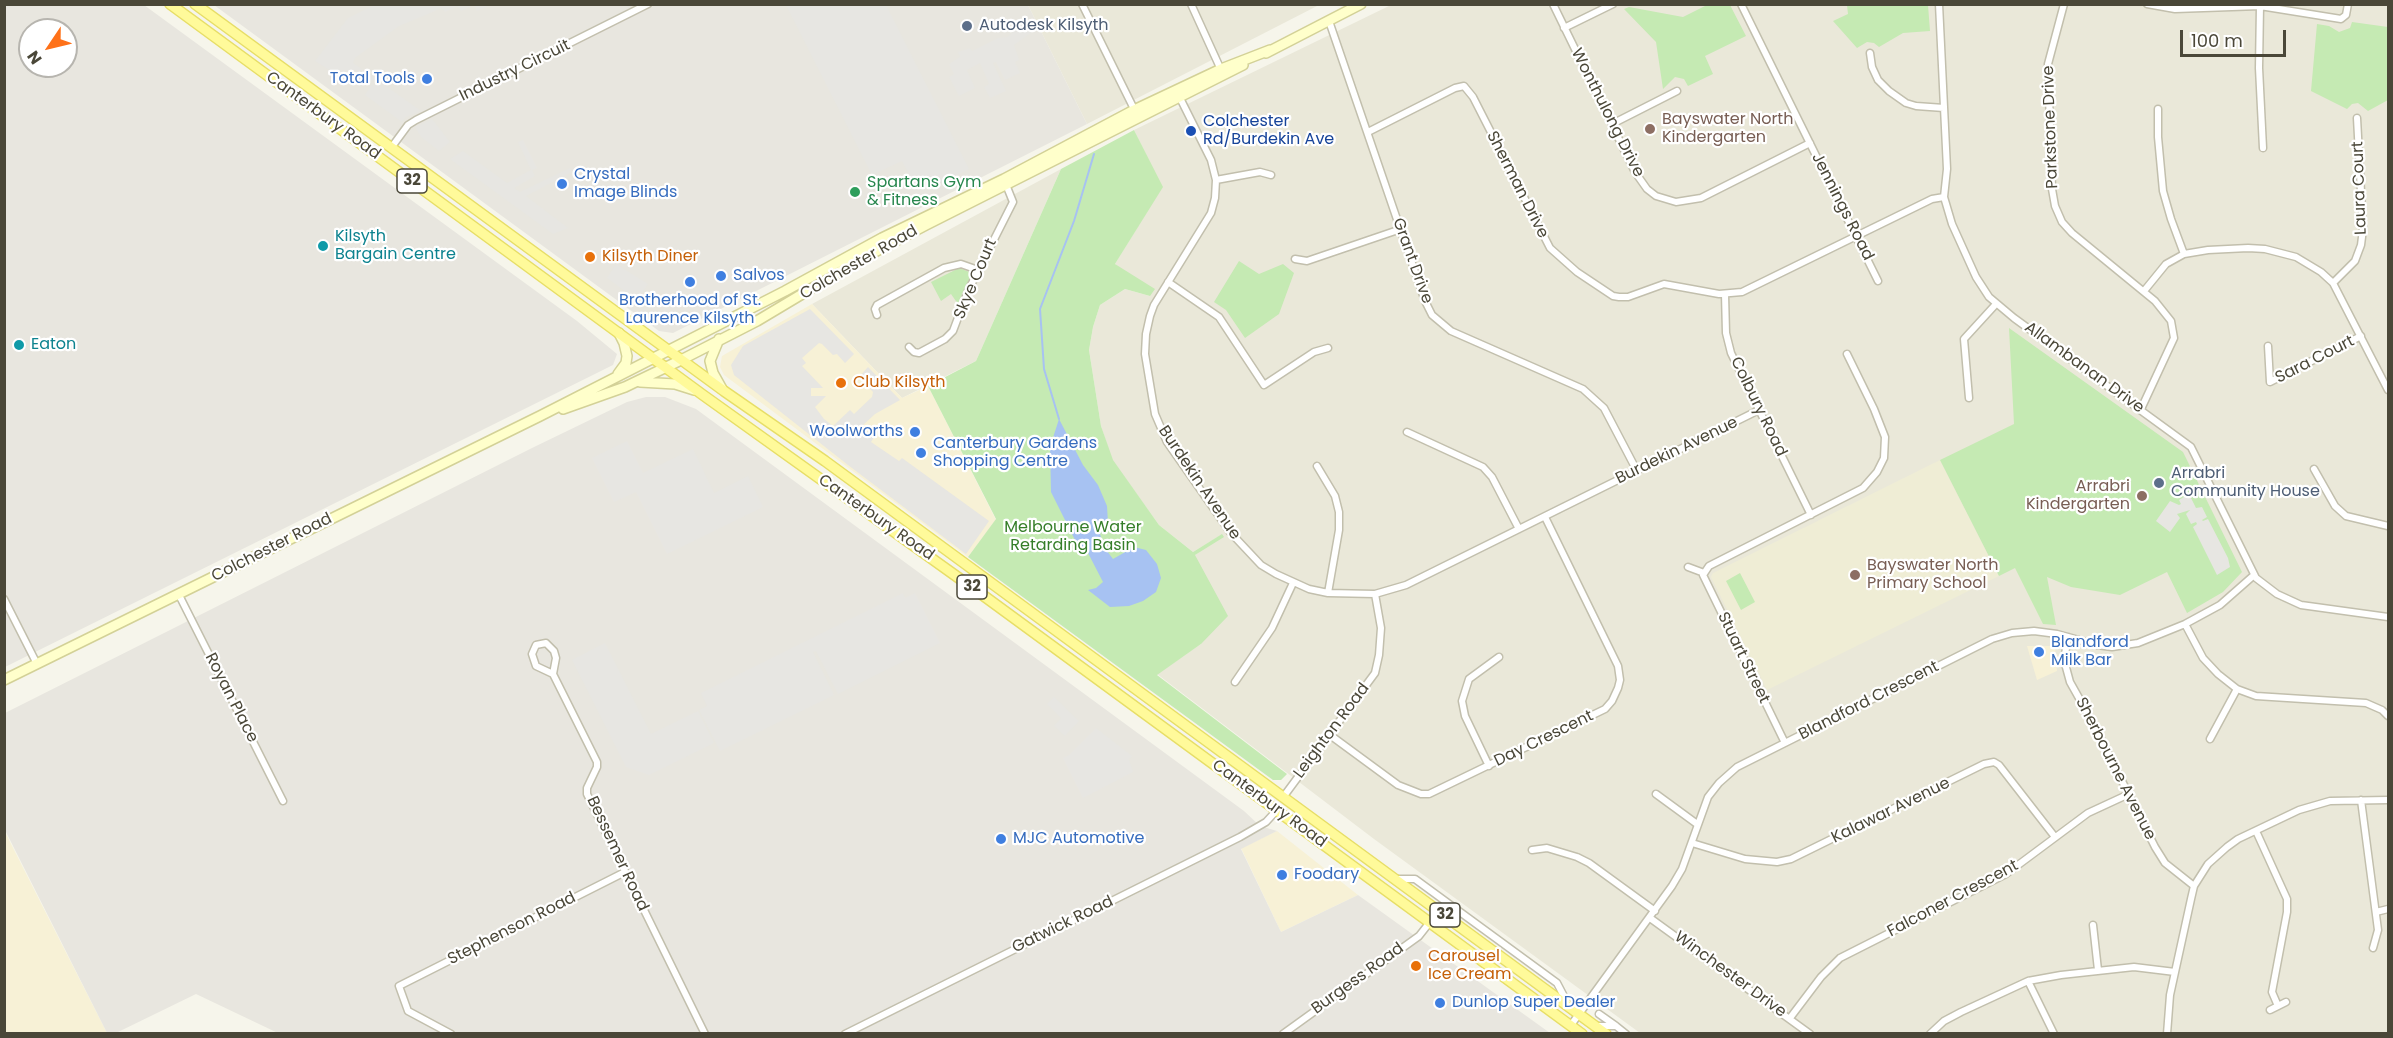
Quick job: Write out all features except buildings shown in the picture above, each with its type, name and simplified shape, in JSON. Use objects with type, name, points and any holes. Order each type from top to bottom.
[{"type":"main road","name":"Canterbury Road","points":[[170,4],[181,8],[703,395],[1116,692],[1575,1029]]},
{"type":"main road","name":"Canterbury Road","points":[[195,4],[681,360],[808,449],[1284,796],[1606,1034]]},
{"type":"main road","name":"Colchester Road","points":[[540,416],[577,405],[634,383],[681,360],[794,300],[854,263],[1005,182],[1136,114],[1361,4]]},
{"type":"main road","name":"Colchester Road","points":[[4,680],[540,416],[785,291],[882,238],[1005,182]]},
{"type":"main road","points":[[614,378],[622,369],[627,356],[619,333]]},
{"type":"main road","points":[[719,339],[710,361],[713,373],[724,391]]},
{"type":"main road","points":[[634,383],[675,384],[703,395]]},
{"type":"main road","points":[[788,456],[798,442]]},
{"type":"main road","points":[[798,463],[808,449]]},
{"type":"main road","points":[[1116,692],[1124,681]]},
{"type":"main road","points":[[1276,810],[1284,796]]},
{"type":"street","name":"Industry Circuit","points":[[391,148],[408,125],[416,120],[648,4]]},
{"type":"street","points":[[1082,4],[1136,114]]},
{"type":"street","points":[[1191,4],[1223,72]]},
{"type":"street","name":"Wonthulong Drive","points":[[1553,4],[1641,182],[1656,196],[1676,202],[1701,198],[1810,143]]},
{"type":"street","points":[[1564,28],[1613,4]]},
{"type":"street","name":"Jennings Road","points":[[1741,4],[1878,281]]},
{"type":"street","name":"Allambanan Drive","points":[[1939,4],[1947,169],[1944,198],[1952,224],[1976,277],[1996,304],[2187,443],[2196,453],[2249,562],[2253,576]]},
{"type":"street","name":"Parkstone Drive","points":[[2064,4],[2048,64],[2052,189],[2055,206],[2062,222],[2072,233],[2144,291],[2162,308],[2171,321],[2174,338],[2140,409]]},
{"type":"street","points":[[2150,5],[2175,9],[2260,6],[2341,20],[2346,15],[2348,4]]},
{"type":"street","points":[[2260,6],[2259,68],[2264,148]]},
{"type":"street","name":"Grant Drive","points":[[1329,21],[1425,301],[1432,315],[1451,331],[1583,389],[1594,397],[1610,417],[1637,471]]},
{"type":"street","points":[[1870,53],[1872,67],[1878,80],[1905,103],[1944,108]]},
{"type":"street","name":"Sherman Drive","points":[[1368,132],[1455,88],[1464,86],[1473,97],[1544,238],[1556,255],[1569,267],[1613,296],[1619,297],[1628,297],[1664,284],[1725,294],[1749,290],[1932,199],[1944,198]]},
{"type":"street","points":[[1612,124],[1677,91]]},
{"type":"street","name":"Burdekin Avenue","points":[[1178,94],[1211,160],[1216,180],[1215,198],[1211,213],[1154,305],[1146,334],[1145,354],[1155,414],[1167,441],[1241,546],[1261,565],[1293,583],[1328,593],[1375,594],[1406,585],[1759,410]]},
{"type":"street","points":[[2158,109],[2163,191],[2184,254]]},
{"type":"street","name":"Laura Court","points":[[2333,282],[2355,261],[2361,245],[2363,229],[2357,118]]},
{"type":"street","points":[[1216,180],[1260,172],[1271,175]]},
{"type":"street","name":"Skye Court","points":[[909,347],[919,353],[950,335],[978,270],[1013,202],[1005,182]]},
{"type":"street","points":[[1295,259],[1307,261],[1401,229]]},
{"type":"street","points":[[2144,291],[2166,264],[2184,254],[2208,250],[2265,249],[2296,257],[2333,282],[2388,390]]},
{"type":"street","points":[[877,311],[951,265],[961,264],[978,270]]},
{"type":"street","points":[[1168,282],[1219,317],[1264,385],[1314,352],[1328,348]]},
{"type":"street","name":"Colbury Road","points":[[1725,294],[1726,333],[1731,353],[1810,514]]},
{"type":"street","points":[[1969,398],[1964,339],[1996,304]]},
{"type":"street","name":"Sara Court","points":[[2268,346],[2270,382],[2361,336]]},
{"type":"street","points":[[1688,567],[1704,573],[1709,566],[1863,488],[1877,472],[1884,458],[1885,442],[1882,429],[1847,354]]},
{"type":"street","points":[[1407,432],[1483,467],[1492,477],[1519,530]]},
{"type":"street","points":[[1317,466],[1335,496],[1339,512],[1339,530],[1328,593]]},
{"type":"street","points":[[2314,469],[2335,506],[2346,516],[2388,526]]},
{"type":"street","name":"Day Crescent","points":[[1329,735],[1398,785],[1421,794],[1436,791],[1605,709],[1615,695],[1620,680],[1618,666],[1545,517]]},
{"type":"street","points":[[897,533],[907,521]]},
{"type":"street","name":"Stuart Street","points":[[1704,573],[1705,581],[1785,743]]},
{"type":"street","points":[[2253,576],[2277,594],[2301,605],[2388,617]]},
{"type":"street","name":"Blandford Crescent","points":[[1575,1029],[1580,1014],[1655,911],[1682,869],[1708,797],[1737,767],[1992,639],[2012,633],[2034,631],[2097,645],[2127,645],[2185,624],[2220,605],[2253,576]]},
{"type":"street","points":[[1235,682],[1272,628],[1293,583]]},
{"type":"street","name":"Leighton Road","points":[[1284,796],[1375,673],[1380,656],[1381,628],[1375,594]]},
{"type":"street","name":"Royan Place","points":[[179,595],[283,801]]},
{"type":"street","points":[[4,599],[37,664]]},
{"type":"street","points":[[2185,624],[2203,658],[2218,674],[2237,688],[2256,696],[2366,702],[2382,710],[2388,716]]},
{"type":"street","name":"Sherbourne Avenue","points":[[2067,637],[2064,660],[2070,682],[2165,863],[2194,885]]},
{"type":"street","name":"Bessemer Road","points":[[553,674],[536,666],[532,654],[536,645],[546,643],[554,651],[556,658],[553,674],[597,762],[587,794],[705,1034]]},
{"type":"street","points":[[1490,766],[1465,716],[1462,700],[1469,680],[1498,657]]},
{"type":"street","points":[[2210,739],[2237,688]]},
{"type":"street","name":"Kalawar Avenue","points":[[1692,843],[1745,859],[1777,862],[1791,859],[1984,764],[1994,762],[1999,765],[2055,837]]},
{"type":"street","points":[[1656,795],[1697,824]]},
{"type":"street","name":"Falconer Crescent","points":[[1790,1018],[1821,977],[1840,958],[2006,874],[2088,813],[2129,795]]},
{"type":"street","points":[[2361,800],[2376,912],[2377,936],[2373,948]]},
{"type":"street","points":[[2167,1034],[2167,1019],[2175,972],[2194,885],[2216,856],[2227,847],[2256,831],[2311,806],[2330,801],[2388,800]]},
{"type":"street","name":"Gatwick Road","points":[[845,1034],[1240,837],[1266,822],[1276,810]]},
{"type":"street","points":[[2256,831],[2288,899],[2272,992],[2278,1006]]},
{"type":"street","points":[[1532,850],[1547,848],[1576,856],[1655,911]]},
{"type":"street","name":"Stephenson Road","points":[[451,1034],[408,1011],[399,986],[625,872]]},
{"type":"street","points":[[2376,912],[2388,909]]},
{"type":"street","name":"Winchester Drive","points":[[1650,918],[1810,1034]]},
{"type":"street","name":"Burgess Road","points":[[1283,1034],[1419,936],[1430,922]]},
{"type":"street","points":[[2093,925],[2098,970]]},
{"type":"street","points":[[1929,1034],[1944,1021],[2028,981],[2098,970],[2143,967],[2175,972]]},
{"type":"street","points":[[2028,981],[2054,1034]]},
{"type":"street","points":[[2270,1010],[2286,1002]]},
{"type":"street","points":[[1599,1014],[1626,1034]]},
{"type":"street","points":[[1596,1026],[1616,1026]]},
{"type":"shaded area","points":[[490,4],[477,11],[474,5],[461,11],[457,6],[445,12],[442,8],[399,26],[355,58],[353,63],[378,80],[354,85],[315,61],[348,18],[374,5]]},
{"type":"shaded area","points":[[5,5],[144,5],[577,321],[617,354],[613,365],[5,667]]},
{"type":"shaded area","points":[[214,5],[1028,5],[1087,124],[673,333],[659,331]]},
{"type":"shaded area","points":[[786,5],[886,5],[969,169],[943,182],[917,190],[902,161],[872,175]]},
{"type":"shaded area","points":[[1028,5],[1319,5],[1087,124]]},
{"type":"shaded area","points":[[1391,5],[2388,5],[2388,1033],[1640,1033],[1374,839],[1157,674],[1201,644],[1195,555],[1221,535],[1193,552],[1159,525],[1112,460],[1101,426],[1089,350],[1100,305],[1125,289],[1150,296],[1115,264],[1162,187],[1134,130]]},
{"type":"shaded area","points":[[1025,19],[1033,28],[1032,32],[1014,45],[1019,60],[1015,62],[1020,73],[1005,80],[996,62],[993,63],[1006,91],[990,98],[984,87],[989,84],[980,63],[967,70],[975,88],[959,96],[949,77],[954,74],[949,64],[960,57],[958,52],[970,48],[972,51],[998,38],[1008,37]]},
{"type":"shaded area","points":[[379,81],[421,111],[406,117],[402,122],[365,95],[372,84],[375,86]]},
{"type":"shaded area","points":[[432,119],[450,142],[439,151],[421,137],[415,127]]},
{"type":"shaded area","points":[[523,140],[537,168],[532,170],[535,176],[514,188],[520,192],[570,168],[572,172],[526,196],[568,228],[553,234],[450,159],[463,151],[507,183],[531,170],[518,142]]},
{"type":"shaded area","points":[[1061,169],[976,361],[902,398],[812,304]]},
{"type":"shaded area","points":[[616,264],[648,284],[637,300],[607,278]]},
{"type":"shaded area","points":[[812,304],[902,398],[928,386],[996,520],[968,557],[724,375],[720,367],[722,356]]},
{"type":"shaded area","points":[[810,309],[854,354],[845,363],[837,354],[833,355],[819,343],[802,358],[806,363],[802,366],[823,388],[811,388],[811,396],[826,396],[815,407],[833,426],[850,410],[854,414],[872,397],[873,392],[859,377],[868,367],[900,400],[875,414],[861,427],[874,437],[871,442],[899,461],[902,458],[989,521],[966,554],[734,375],[731,365],[743,346]]},
{"type":"shaded area","points":[[646,397],[665,397],[696,409],[1244,811],[1260,826],[1277,831],[1241,849],[1281,932],[1358,895],[1550,1033],[280,1034],[196,994],[116,1033],[107,1033],[5,830],[5,713],[532,448],[627,402]]},
{"type":"shaded area","points":[[627,441],[643,473],[693,449],[714,493],[748,476],[763,507],[667,554],[636,492],[614,502],[592,458]]},
{"type":"shaded area","name":"Bayswater North Primary School","points":[[1940,460],[1999,576],[1767,690],[1711,577],[1713,573]]},
{"type":"shaded area","points":[[2189,494],[2196,508],[2202,507],[2207,517],[2202,520],[2208,519],[2228,558],[2230,567],[2217,575],[2193,527],[2197,524],[2196,522],[2191,524],[2186,514],[2190,510],[2177,514],[2180,518],[2170,532],[2156,521],[2170,501],[2179,505],[2181,504],[2179,500]]},
{"type":"shaded area","points":[[903,593],[905,598],[915,593],[940,643],[838,694],[816,651],[813,652],[834,695],[720,751],[699,710],[707,706],[701,693]]},
{"type":"shaded area","points":[[605,643],[651,734],[698,711],[714,743],[649,775],[626,767],[572,660]]},
{"type":"shaded area","points":[[2027,646],[2055,646],[2057,671],[2037,680]]},
{"type":"shaded area","points":[[1054,697],[1079,721],[1065,736],[1054,726],[1061,718],[1047,704]]},
{"type":"shaded area","points":[[1096,728],[1132,756],[1129,760],[1133,772],[1083,798],[1063,758],[1069,755]]},
{"type":"shaded area","points":[[4,830],[51,923],[107,1033],[5,1033]]},
{"type":"shaded area","points":[[1277,831],[1358,895],[1281,932],[1241,848]]},
{"type":"green space","points":[[1709,4],[1730,5],[1746,36],[1705,56],[1713,74],[1688,86],[1684,79],[1675,77],[1663,89],[1656,42],[1624,9],[1629,7],[1683,17]]},
{"type":"green space","points":[[1847,5],[1928,5],[1930,31],[1903,33],[1879,47],[1867,42],[1857,48],[1833,21],[1848,14]]},
{"type":"green space","points":[[2352,22],[2388,27],[2388,100],[2368,111],[2358,103],[2352,104],[2347,109],[2311,91],[2317,24],[2329,26],[2339,32],[2350,28]]},
{"type":"green space","name":"Melbourne Water Retarding Basin","points":[[1134,130],[1163,187],[1115,264],[1155,289],[1150,296],[1125,289],[1100,305],[1089,350],[1101,426],[1113,460],[1159,525],[1193,552],[1222,534],[1224,537],[1195,555],[1228,616],[1201,644],[1157,675],[1287,774],[1281,780],[1273,780],[968,557],[996,519],[928,386],[976,361],[1061,169]]},
{"type":"green space","points":[[1239,261],[1259,274],[1283,264],[1294,273],[1279,314],[1245,338],[1226,310],[1214,302]]},
{"type":"green space","points":[[959,268],[972,273],[958,304],[951,294],[941,301],[931,282]]},
{"type":"green space","points":[[2009,328],[2183,452],[2242,572],[2223,592],[2187,613],[2167,572],[2120,595],[2071,587],[2047,577],[2056,625],[2043,624],[2015,568],[1999,576],[1940,460],[2014,424]]},
{"type":"green space","points":[[1740,573],[1755,602],[1741,610],[1726,581]]},
{"type":"water","points":[[1059,419],[1083,465],[1098,485],[1107,506],[1108,523],[1100,534],[1104,547],[1113,559],[1134,547],[1146,550],[1157,564],[1161,578],[1156,592],[1143,601],[1129,606],[1110,607],[1088,590],[1096,588],[1103,582],[1087,551],[1075,540],[1051,492],[1050,447]]},
{"type":"waterway","points":[[1059,419],[1044,369],[1040,309],[1074,221],[1094,154]]},
{"type":"place","name":"Autodesk Kilsyth","points":[[967,26]]},
{"type":"place","name":"Total Tools","points":[[427,79]]},
{"type":"place","name":"Bayswater North Kindergarten","points":[[1650,129]]},
{"type":"place","name":"Colchester Rd/Burdekin Ave","points":[[1191,131]]},
{"type":"place","name":"Crystal Image Blinds","points":[[562,184]]},
{"type":"place","name":"Spartans Gym & Fitness","points":[[855,192]]},
{"type":"place","name":"Kilsyth Bargain Centre","points":[[323,246]]},
{"type":"place","name":"Kilsyth Diner","points":[[590,257]]},
{"type":"place","name":"Salvos","points":[[721,276]]},
{"type":"place","name":"Brotherhood of St. Laurence Kilsyth","points":[[690,282]]},
{"type":"place","name":"Eaton","points":[[19,345]]},
{"type":"place","name":"Club Kilsyth","points":[[841,383]]},
{"type":"place","name":"Woolworths","points":[[915,432]]},
{"type":"place","name":"Canterbury Gardens Shopping Centre","points":[[921,453]]},
{"type":"place","name":"Arrabri Community House","points":[[2159,483]]},
{"type":"place","name":"Arrabri Kindergarten","points":[[2142,496]]},
{"type":"place","name":"Bayswater North Primary School","points":[[1855,575]]},
{"type":"place","name":"Blandford Milk Bar","points":[[2039,652]]},
{"type":"place","name":"MJC Automotive","points":[[1001,839]]},
{"type":"place","name":"Foodary","points":[[1282,875]]},
{"type":"place","name":"Carousel Ice Cream","points":[[1416,966]]},
{"type":"place","name":"Dunlop Super Dealer","points":[[1440,1003]]}]
